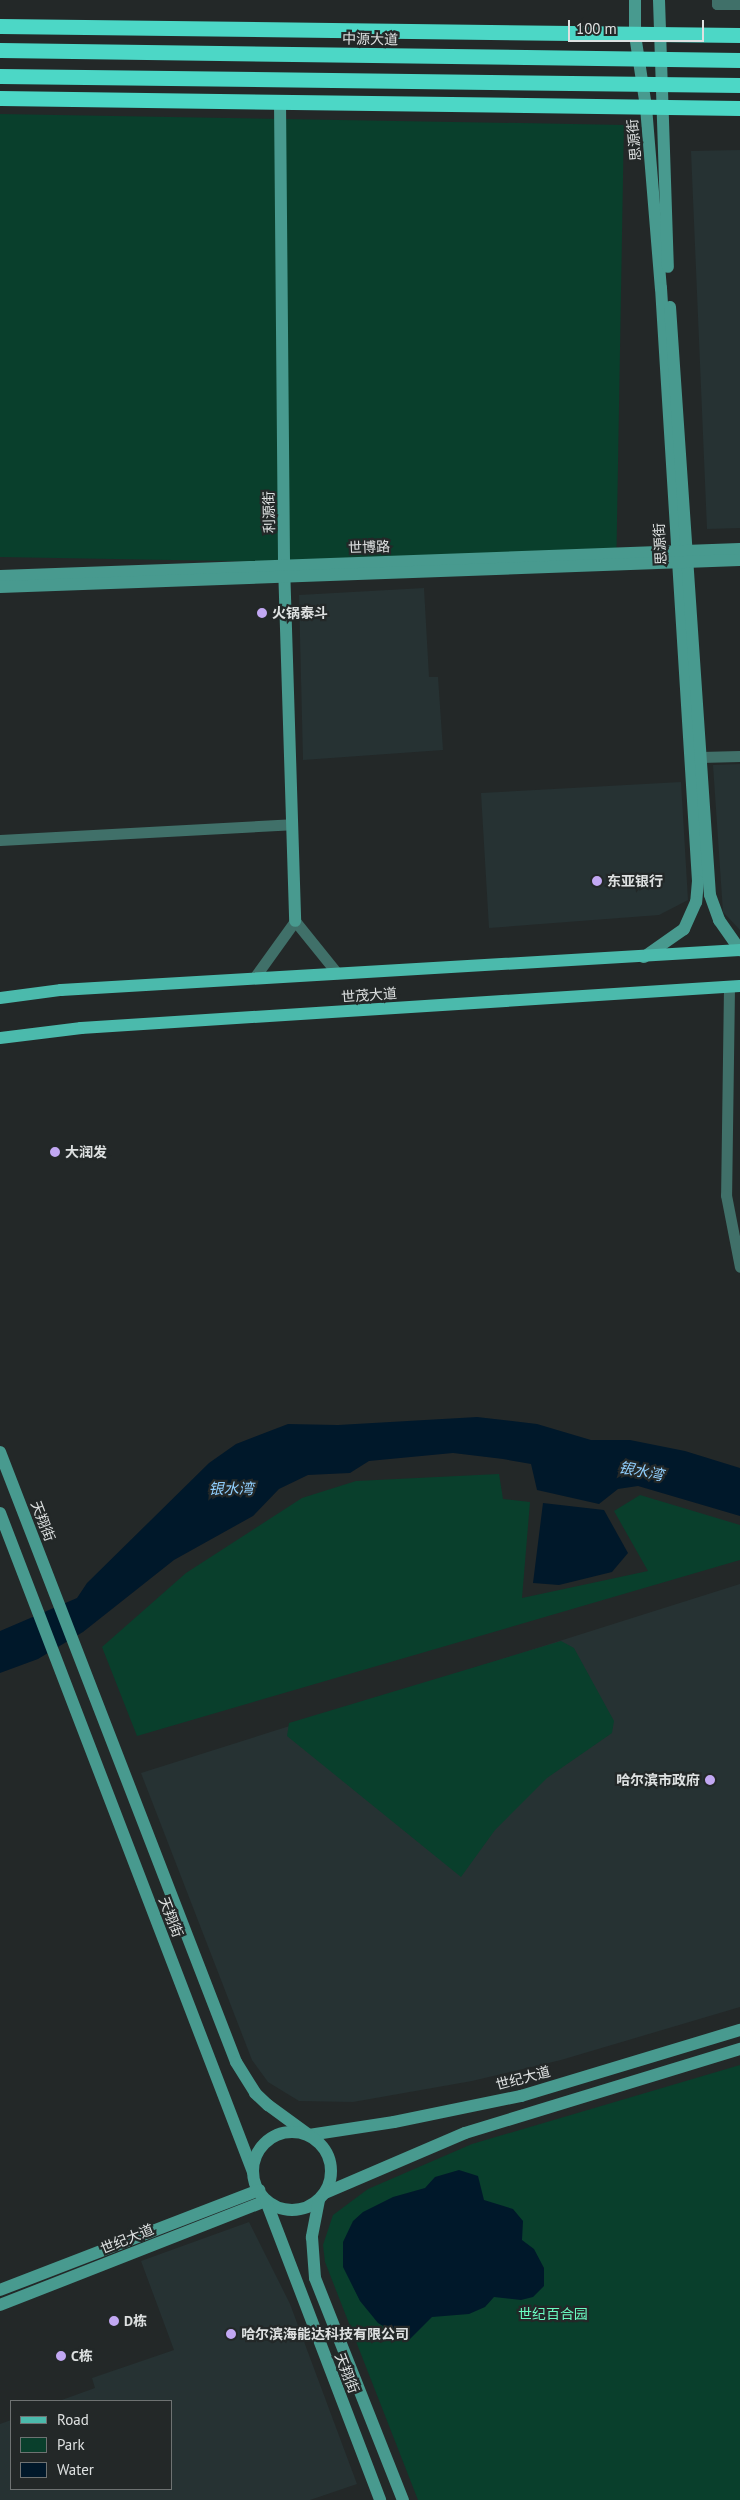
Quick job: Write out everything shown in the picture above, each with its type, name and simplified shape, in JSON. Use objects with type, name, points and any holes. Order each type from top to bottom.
[{"type":"highway","points":[[0,26],[740,35]]},
{"type":"highway","name":"中源大道","points":[[0,50],[740,60]]},
{"type":"highway","points":[[0,76],[740,85]]},
{"type":"highway","points":[[0,98],[740,108]]},
{"type":"main road","name":"思源街","points":[[635,0],[635,35],[644,84],[711,904],[740,950]]},
{"type":"main road","name":"思源街","points":[[644,957],[684,929],[698,890],[667,257],[659,0]]},
{"type":"main road","name":"利源街","points":[[280,101],[285,570],[295,921]]},
{"type":"main road","name":"世博路","points":[[0,576],[285,570],[682,556],[740,549]]},
{"type":"main road","name":"世博路","points":[[682,556],[740,560]]},
{"type":"main road","name":"世博路","points":[[0,587],[285,570]]},
{"type":"main road","name":"世茂大道","points":[[0,998],[61,990],[740,950]]},
{"type":"main road","name":"世茂大道","points":[[0,1038],[81,1028],[734,986]]},
{"type":"main road","name":"天翔街","points":[[0,1452],[236,2062],[255,2093],[309,2135]]},
{"type":"main road","name":"天翔街","points":[[0,1513],[253,2172]]},
{"type":"main road","name":"世纪大道","points":[[309,2135],[394,2122],[521,2096],[740,2030]]},
{"type":"main road","points":[[322,2196],[330,2184],[330,2163],[320,2144],[309,2135],[286,2134],[266,2143],[259,2151],[253,2172],[262,2195],[291,2209],[322,2196],[464,2133],[740,2049]]},
{"type":"main road","name":"天翔街","points":[[262,2195],[380,2500]]},
{"type":"main road","name":"世纪大道","points":[[0,2290],[262,2195]]},
{"type":"main road","name":"世纪大道","points":[[0,2306],[262,2195]]},
{"type":"main road","name":"天翔街","points":[[322,2196],[312,2237],[315,2278],[403,2500]]},
{"type":"street","points":[[717,0],[717,4],[740,4]]},
{"type":"street","points":[[700,757],[740,756]]},
{"type":"street","points":[[0,840],[292,824]]},
{"type":"street","points":[[254,978],[295,921],[337,973]]},
{"type":"street","points":[[734,986],[726,1186],[740,1267]]},
{"type":"shaded area","points":[[740,150],[740,528],[707,529],[691,151]]},
{"type":"shaded area","points":[[424,588],[429,677],[438,677],[443,750],[303,760],[299,595]]},
{"type":"shaded area","points":[[740,764],[740,930],[723,912],[713,765]]},
{"type":"shaded area","points":[[681,782],[688,900],[659,915],[489,928],[481,793]]},
{"type":"shaded area","points":[[740,1584],[740,2007],[561,2060],[472,2081],[353,2102],[299,2101],[268,2082],[252,2060],[141,1773]]},
{"type":"shaded area","points":[[249,2222],[290,2304],[357,2484],[310,2500],[0,2500],[0,2424],[10,2420],[10,2490],[172,2490],[172,2400],[62,2400],[95,2388],[92,2378],[174,2350],[141,2261]]},
{"type":"green space","points":[[0,114],[624,125],[616,568],[0,557]]},
{"type":"green space","points":[[499,1474],[503,1499],[530,1502],[522,1598],[648,1571],[614,1511],[640,1495],[740,1525],[740,1560],[137,1736],[102,1647],[186,1573],[302,1498],[356,1481]]},
{"type":"green space","points":[[561,1641],[574,1648],[614,1721],[612,1733],[547,1778],[495,1830],[461,1877],[287,1736],[289,1723]]},
{"type":"green space","name":"世纪百合园","points":[[740,2065],[740,2500],[418,2500],[325,2262],[323,2245],[333,2215],[368,2189],[472,2144]]},
{"type":"water","name":"银水湾","points":[[477,1417],[537,1424],[591,1440],[630,1440],[685,1451],[740,1468],[740,1516],[638,1486],[618,1489],[599,1504],[537,1490],[531,1464],[503,1459],[453,1453],[369,1461],[350,1473],[308,1475],[279,1489],[253,1516],[174,1560],[83,1632],[38,1659],[0,1673],[0,1631],[77,1598],[87,1583],[209,1463],[236,1444],[288,1424],[338,1425]]},
{"type":"water","points":[[543,1503],[604,1510],[628,1553],[612,1572],[559,1585],[533,1583]]},
{"type":"water","points":[[459,2170],[478,2176],[484,2200],[513,2209],[523,2221],[522,2240],[534,2249],[544,2268],[544,2286],[533,2297],[521,2300],[494,2297],[485,2307],[469,2314],[432,2317],[410,2339],[402,2337],[378,2323],[360,2301],[343,2267],[343,2242],[353,2221],[363,2212],[393,2197],[425,2188],[435,2177]]},
{"type":"place","name":"火锅泰斗","points":[[262,613]]},
{"type":"place","name":"东亚银行","points":[[597,881]]},
{"type":"place","name":"大润发","points":[[55,1152]]},
{"type":"place","name":"哈尔滨市政府","points":[[710,1780]]},
{"type":"place","name":"D栋","points":[[114,2321]]},
{"type":"place","name":"哈尔滨海能达科技有限公司","points":[[231,2334]]},
{"type":"place","name":"C栋","points":[[61,2356]]}]
